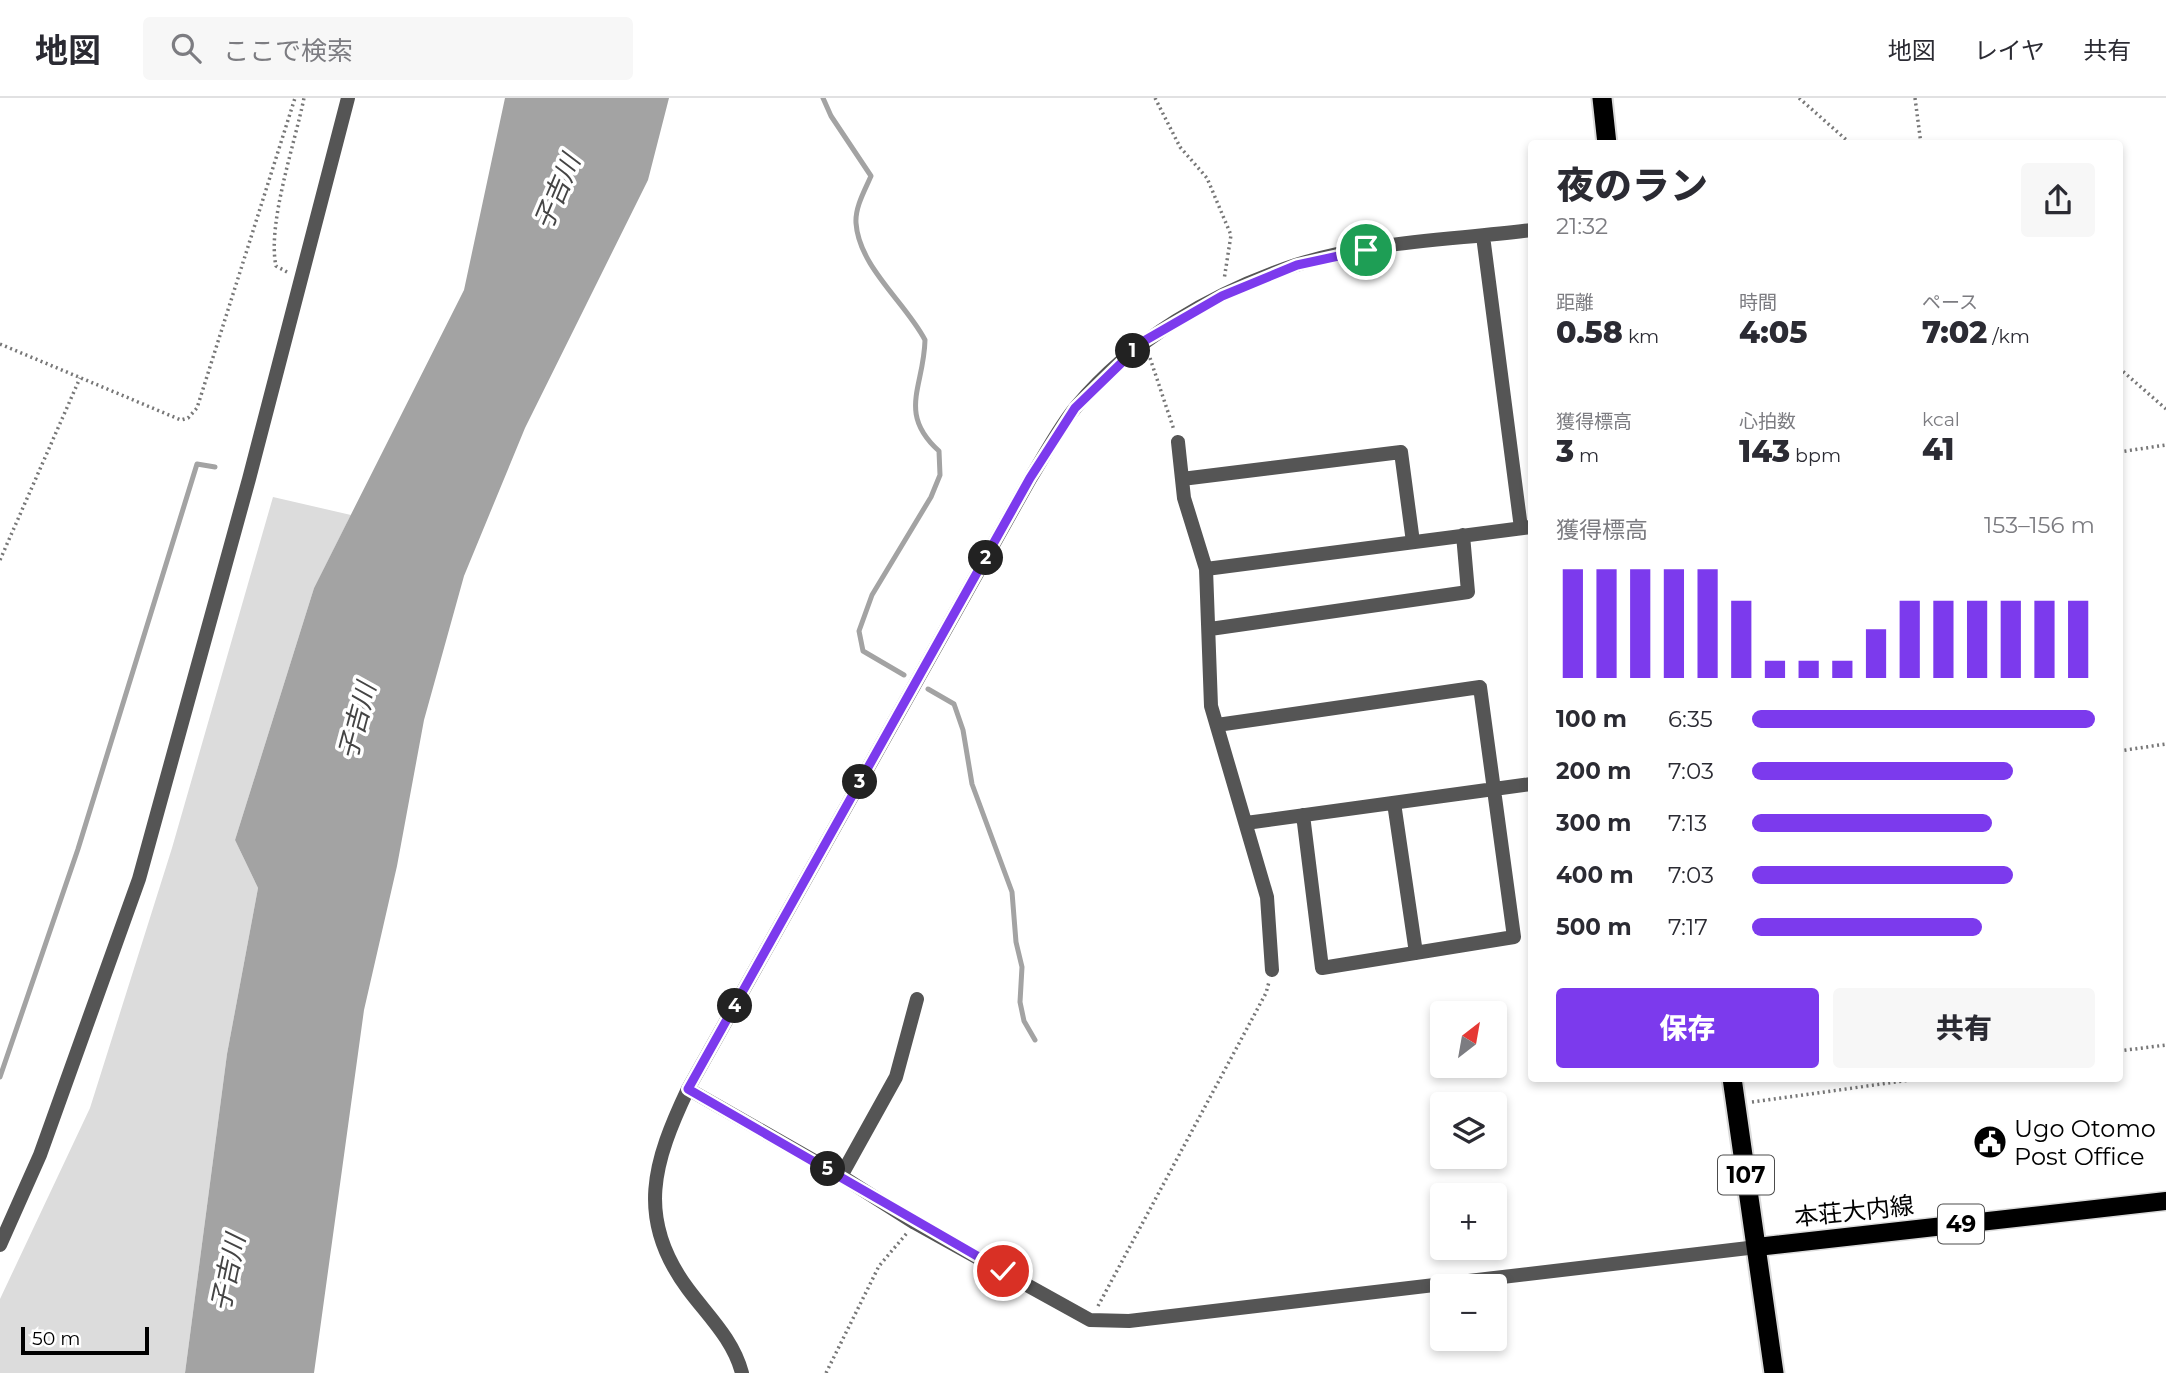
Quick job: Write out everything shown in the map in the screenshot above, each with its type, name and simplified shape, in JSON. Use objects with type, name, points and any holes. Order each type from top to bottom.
[{"type":"highway","points":[[1602,98],[1607,140]]},
{"type":"highway","name":"107","points":[[1733,1082],[1774,1373]]},
{"type":"main road","name":"本荘大内線","points":[[1757,1247],[2166,1201]]},
{"type":"street","points":[[0,1245],[45,1143],[139,879],[302,281],[348,98]]},
{"type":"street","points":[[742,1373],[729,1340],[686,1287],[667,1254],[653,1196],[666,1134],[688,1089],[1030,478],[1075,408],[1144,341],[1222,296],[1297,265],[1366,250],[1528,230]]},
{"type":"street","points":[[1206,569],[1526,528],[1483,236]]},
{"type":"street","points":[[1178,442],[1184,498],[1206,569],[1211,706],[1267,897],[1272,970]]},
{"type":"street","points":[[1182,479],[1401,452],[1413,542]]},
{"type":"street","points":[[1210,629],[1468,592],[1463,535]]},
{"type":"street","points":[[1217,725],[1480,687],[1514,937],[1322,968],[1303,815]]},
{"type":"street","points":[[1246,822],[1528,784]]},
{"type":"street","points":[[1394,803],[1416,953]]},
{"type":"street","points":[[841,1176],[896,1077],[917,999]]},
{"type":"street","points":[[688,1089],[841,1176],[915,1223],[1090,1320],[1129,1321],[1757,1247]]},
{"type":"path","points":[[0,344],[181,420],[188,418],[197,408],[295,98]]},
{"type":"path","points":[[302,281],[276,266],[273,252],[277,220],[304,98]]},
{"type":"path","points":[[1155,98],[1180,147],[1207,178],[1231,235],[1222,296]]},
{"type":"path","points":[[1799,98],[1846,140]]},
{"type":"path","points":[[1915,98],[1920,140]]},
{"type":"path","points":[[1144,341],[1178,442]]},
{"type":"path","points":[[2123,371],[2166,409]]},
{"type":"path","points":[[0,560],[80,379]]},
{"type":"path","points":[[2123,451],[2166,445]]},
{"type":"path","points":[[2123,750],[2166,744]]},
{"type":"path","points":[[1090,1320],[1266,993],[1272,970]]},
{"type":"path","points":[[2123,1050],[2166,1045]]},
{"type":"path","points":[[1736,1104],[1896,1082]]},
{"type":"path","points":[[826,1373],[879,1266],[915,1223]]},
{"type":"shaded area","points":[[273,497],[351,515],[314,588],[235,840],[258,888],[227,1054],[185,1373],[0,1373],[0,1299],[90,1108],[172,848]]},
{"type":"water","name":"子吉川","points":[[505,98],[669,98],[648,180],[525,428],[464,576],[424,720],[397,866],[364,1010],[314,1373],[185,1373],[227,1054],[258,888],[235,840],[314,588],[464,290]]},
{"type":"waterway","points":[[823,98],[831,116],[871,176],[856,217],[859,239],[865,255],[925,340],[916,412],[926,437],[939,451],[940,475],[931,497],[872,595],[859,631],[863,651],[904,675]]},
{"type":"waterway","points":[[0,1077],[78,849],[197,464],[215,467]]},
{"type":"waterway","points":[[928,689],[954,704],[963,730],[972,784],[1012,892],[1016,942],[1022,967],[1020,1002],[1024,1021],[1035,1040]]},
{"type":"place","name":"Ugo Otomo Post Office","points":[[1990,1142]]},
{"type":"route","points":[[1003,1271],[915,1223],[841,1176],[688,1089],[1030,478],[1075,408],[1113,368],[1144,341],[1174,322],[1222,296],[1297,265],[1366,250]]}]
